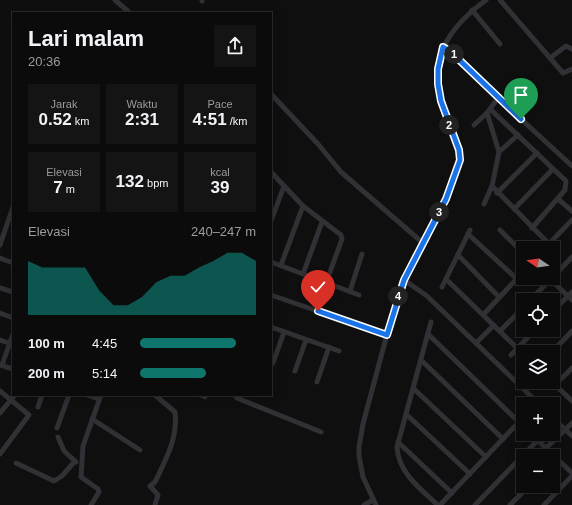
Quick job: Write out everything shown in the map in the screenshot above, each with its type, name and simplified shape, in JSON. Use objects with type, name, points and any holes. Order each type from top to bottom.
[{"type":"street","points":[[115,0],[129,12]]},
{"type":"street","points":[[364,505],[374,502],[361,468],[359,446],[363,424],[387,335],[404,280],[452,186],[460,160],[459,150],[441,101],[438,84],[438,69],[443,47],[448,38],[473,11],[486,0]]},
{"type":"street","points":[[500,0],[564,73],[572,69]]},
{"type":"street","points":[[473,11],[500,44]]},
{"type":"street","points":[[550,58],[566,46],[572,49]]},
{"type":"street","points":[[443,47],[451,52],[498,98],[572,166]]},
{"type":"street","points":[[272,95],[318,144],[341,172],[423,243]]},
{"type":"street","points":[[474,125],[489,111],[498,98]]},
{"type":"street","points":[[489,111],[518,135],[567,183],[565,190],[532,228]]},
{"type":"street","points":[[484,204],[492,186],[499,152],[489,111]]},
{"type":"street","points":[[499,152],[518,135]]},
{"type":"street","points":[[497,193],[537,153]]},
{"type":"street","points":[[514,210],[553,169]]},
{"type":"street","points":[[272,173],[303,206],[342,236],[326,283]]},
{"type":"street","points":[[272,219],[284,186]]},
{"type":"street","points":[[492,186],[497,193],[532,228],[542,241]]},
{"type":"street","points":[[558,199],[572,211]]},
{"type":"street","points":[[281,265],[303,206]]},
{"type":"street","points":[[0,245],[12,210]]},
{"type":"street","points":[[551,241],[572,220]]},
{"type":"street","points":[[303,274],[322,222]]},
{"type":"street","points":[[500,230],[516,246]]},
{"type":"street","points":[[442,287],[469,232],[516,279],[483,315]]},
{"type":"street","points":[[350,291],[362,254]]},
{"type":"street","points":[[458,255],[499,297]]},
{"type":"street","points":[[560,269],[572,257]]},
{"type":"street","points":[[0,258],[12,263]]},
{"type":"street","points":[[272,262],[359,295]]},
{"type":"street","points":[[446,279],[516,347]]},
{"type":"street","points":[[404,280],[418,288],[516,379]]},
{"type":"street","points":[[537,293],[544,285]]},
{"type":"street","points":[[559,285],[571,296],[560,305]]},
{"type":"street","points":[[0,288],[12,292]]},
{"type":"street","points":[[272,295],[387,335]]},
{"type":"street","points":[[0,313],[12,318]]},
{"type":"street","points":[[500,332],[516,315]]},
{"type":"street","points":[[431,322],[398,442],[397,454],[404,471],[439,505],[503,439],[516,428]]},
{"type":"street","points":[[476,343],[494,325]]},
{"type":"street","points":[[272,327],[340,351]]},
{"type":"street","points":[[559,345],[572,331]]},
{"type":"street","points":[[273,363],[284,332]]},
{"type":"street","points":[[428,334],[516,419]]},
{"type":"street","points":[[12,337],[1,365],[12,369]]},
{"type":"street","points":[[520,345],[528,337]]},
{"type":"street","points":[[0,340],[10,343]]},
{"type":"street","points":[[295,371],[306,340]]},
{"type":"street","points":[[317,382],[329,348]]},
{"type":"street","points":[[511,355],[516,349]]},
{"type":"street","points":[[421,360],[503,439]]},
{"type":"street","points":[[560,379],[572,368]]},
{"type":"street","points":[[413,388],[486,457]]},
{"type":"street","points":[[526,389],[533,397]]},
{"type":"street","points":[[559,389],[572,401]]},
{"type":"street","points":[[0,391],[29,415],[0,454]]},
{"type":"street","points":[[0,413],[14,396]]},
{"type":"street","points":[[38,407],[42,396]]},
{"type":"street","points":[[57,428],[69,396]]},
{"type":"street","points":[[155,396],[176,412],[177,426],[173,443],[155,482],[150,486],[158,495],[155,505]]},
{"type":"street","points":[[236,396],[237,398],[321,432]]},
{"type":"street","points":[[91,505],[99,492],[98,489],[81,477],[80,465],[83,446],[100,397]]},
{"type":"street","points":[[406,414],[470,474]]},
{"type":"street","points":[[92,419],[140,450]]},
{"type":"street","points":[[539,441],[546,448],[572,423]]},
{"type":"street","points":[[560,424],[572,436]]},
{"type":"street","points":[[58,437],[64,451],[80,465]]},
{"type":"street","points":[[475,505],[537,441]]},
{"type":"street","points":[[398,442],[452,493]]},
{"type":"street","points":[[16,463],[54,480],[62,476],[75,461]]},
{"type":"street","points":[[560,464],[572,473]]},
{"type":"street","points":[[544,505],[572,476]]},
{"type":"street","points":[[510,505],[521,493]]},
{"type":"route","points":[[318,311],[387,335],[397,297],[404,280],[446,199],[452,186],[460,160],[459,150],[441,101],[438,84],[438,69],[443,47],[451,52],[521,119]]}]
